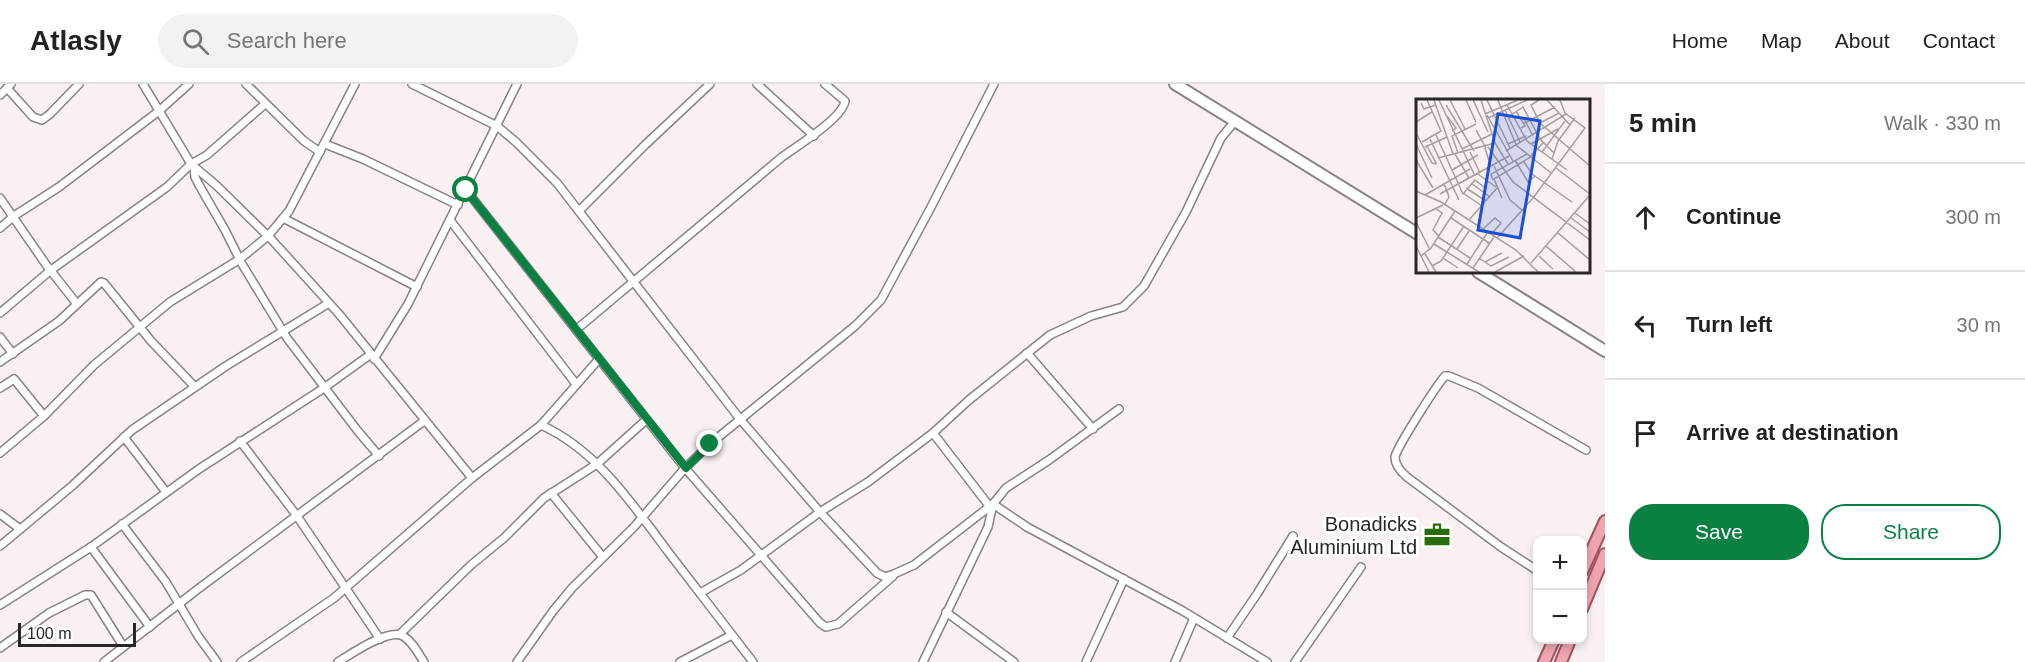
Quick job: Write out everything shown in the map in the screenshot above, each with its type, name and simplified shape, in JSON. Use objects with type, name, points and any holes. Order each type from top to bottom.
[{"type":"main road","points":[[1587,561],[1605,521]]},
{"type":"main road","points":[[1587,597],[1605,555]]},
{"type":"main road","points":[[1544,662],[1552,644]]},
{"type":"main road","points":[[1560,662],[1568,644]]},
{"type":"street","points":[[0,95],[9,86],[33,117],[42,120],[79,84]]},
{"type":"street","points":[[143,84],[193,165],[268,236],[329,303],[472,478]]},
{"type":"street","points":[[0,228],[14,216],[60,187],[159,111],[189,84]]},
{"type":"street","points":[[246,84],[304,141],[320,152]]},
{"type":"street","points":[[0,453],[44,416],[94,365],[170,302],[240,259],[268,236],[289,212],[356,84]]},
{"type":"street","points":[[412,84],[497,126],[556,183],[741,419],[820,512],[877,573],[885,577],[914,565],[991,506],[1006,488],[1119,409]]},
{"type":"street","points":[[0,605],[91,547],[240,441],[373,357],[417,287],[517,84]]},
{"type":"street","points":[[579,211],[710,84]]},
{"type":"street","points":[[757,84],[814,136]]},
{"type":"street","points":[[577,329],[782,157],[814,136],[844,108],[845,101],[825,84]]},
{"type":"street","points":[[517,662],[553,611],[602,556],[643,518],[710,444],[855,326],[880,300],[994,84]]},
{"type":"street","points":[[1175,84],[1416,233]]},
{"type":"street","points":[[0,313],[51,270],[160,193],[265,104]]},
{"type":"street","points":[[700,593],[741,570],[820,512],[868,482],[933,433],[969,400],[1050,335],[1091,316],[1123,307],[1144,286],[1186,212],[1221,138],[1235,121]]},
{"type":"street","points":[[324,144],[363,159],[458,205]]},
{"type":"street","points":[[193,165],[195,177],[283,332],[324,388],[379,456]]},
{"type":"street","points":[[466,190],[646,420],[820,623],[826,627],[838,624],[894,574]]},
{"type":"street","points":[[0,198],[77,304]]},
{"type":"street","points":[[283,218],[417,287]]},
{"type":"street","points":[[450,220],[576,384]]},
{"type":"street","points":[[1480,273],[1605,351]]},
{"type":"street","points":[[0,362],[59,321],[99,284],[104,283],[140,328],[195,387]]},
{"type":"street","points":[[0,546],[72,486],[132,430],[195,387],[329,303]]},
{"type":"street","points":[[0,337],[13,354]]},
{"type":"street","points":[[1027,353],[1093,429]]},
{"type":"street","points":[[241,662],[345,589],[472,478],[541,425],[599,359]]},
{"type":"street","points":[[1533,568],[1501,547],[1407,477],[1398,469],[1395,457],[1422,408],[1444,376],[1478,388],[1586,450]]},
{"type":"street","points":[[0,388],[14,379],[44,416]]},
{"type":"street","points":[[400,634],[544,498],[597,464],[646,420]]},
{"type":"street","points":[[104,662],[424,421]]},
{"type":"street","points":[[541,425],[560,433],[597,464],[643,518],[753,662]]},
{"type":"street","points":[[933,433],[991,506],[1194,618],[1266,662]]},
{"type":"street","points":[[124,437],[166,492]]},
{"type":"street","points":[[240,441],[297,516],[380,639]]},
{"type":"street","points":[[551,493],[602,556]]},
{"type":"street","points":[[923,662],[988,527],[991,506]]},
{"type":"street","points":[[0,514],[20,529]]},
{"type":"street","points":[[122,524],[166,582],[198,636],[217,662]]},
{"type":"street","points":[[1227,638],[1293,536]]},
{"type":"street","points":[[91,547],[150,627]]},
{"type":"street","points":[[1295,662],[1361,567]]},
{"type":"street","points":[[1086,662],[1124,579]]},
{"type":"street","points":[[0,648],[49,613],[85,595],[92,595],[123,646]]},
{"type":"street","points":[[946,612],[1014,662]]},
{"type":"street","points":[[1175,662],[1194,618]]},
{"type":"street","points":[[338,662],[380,639],[400,634],[410,642],[424,662]]},
{"type":"street","points":[[680,662],[732,635]]},
{"type":"place","name":"Bonadicks Aluminium Ltd","points":[[1437,535]]},
{"type":"route","points":[[466,190],[686,468],[710,444]]}]
